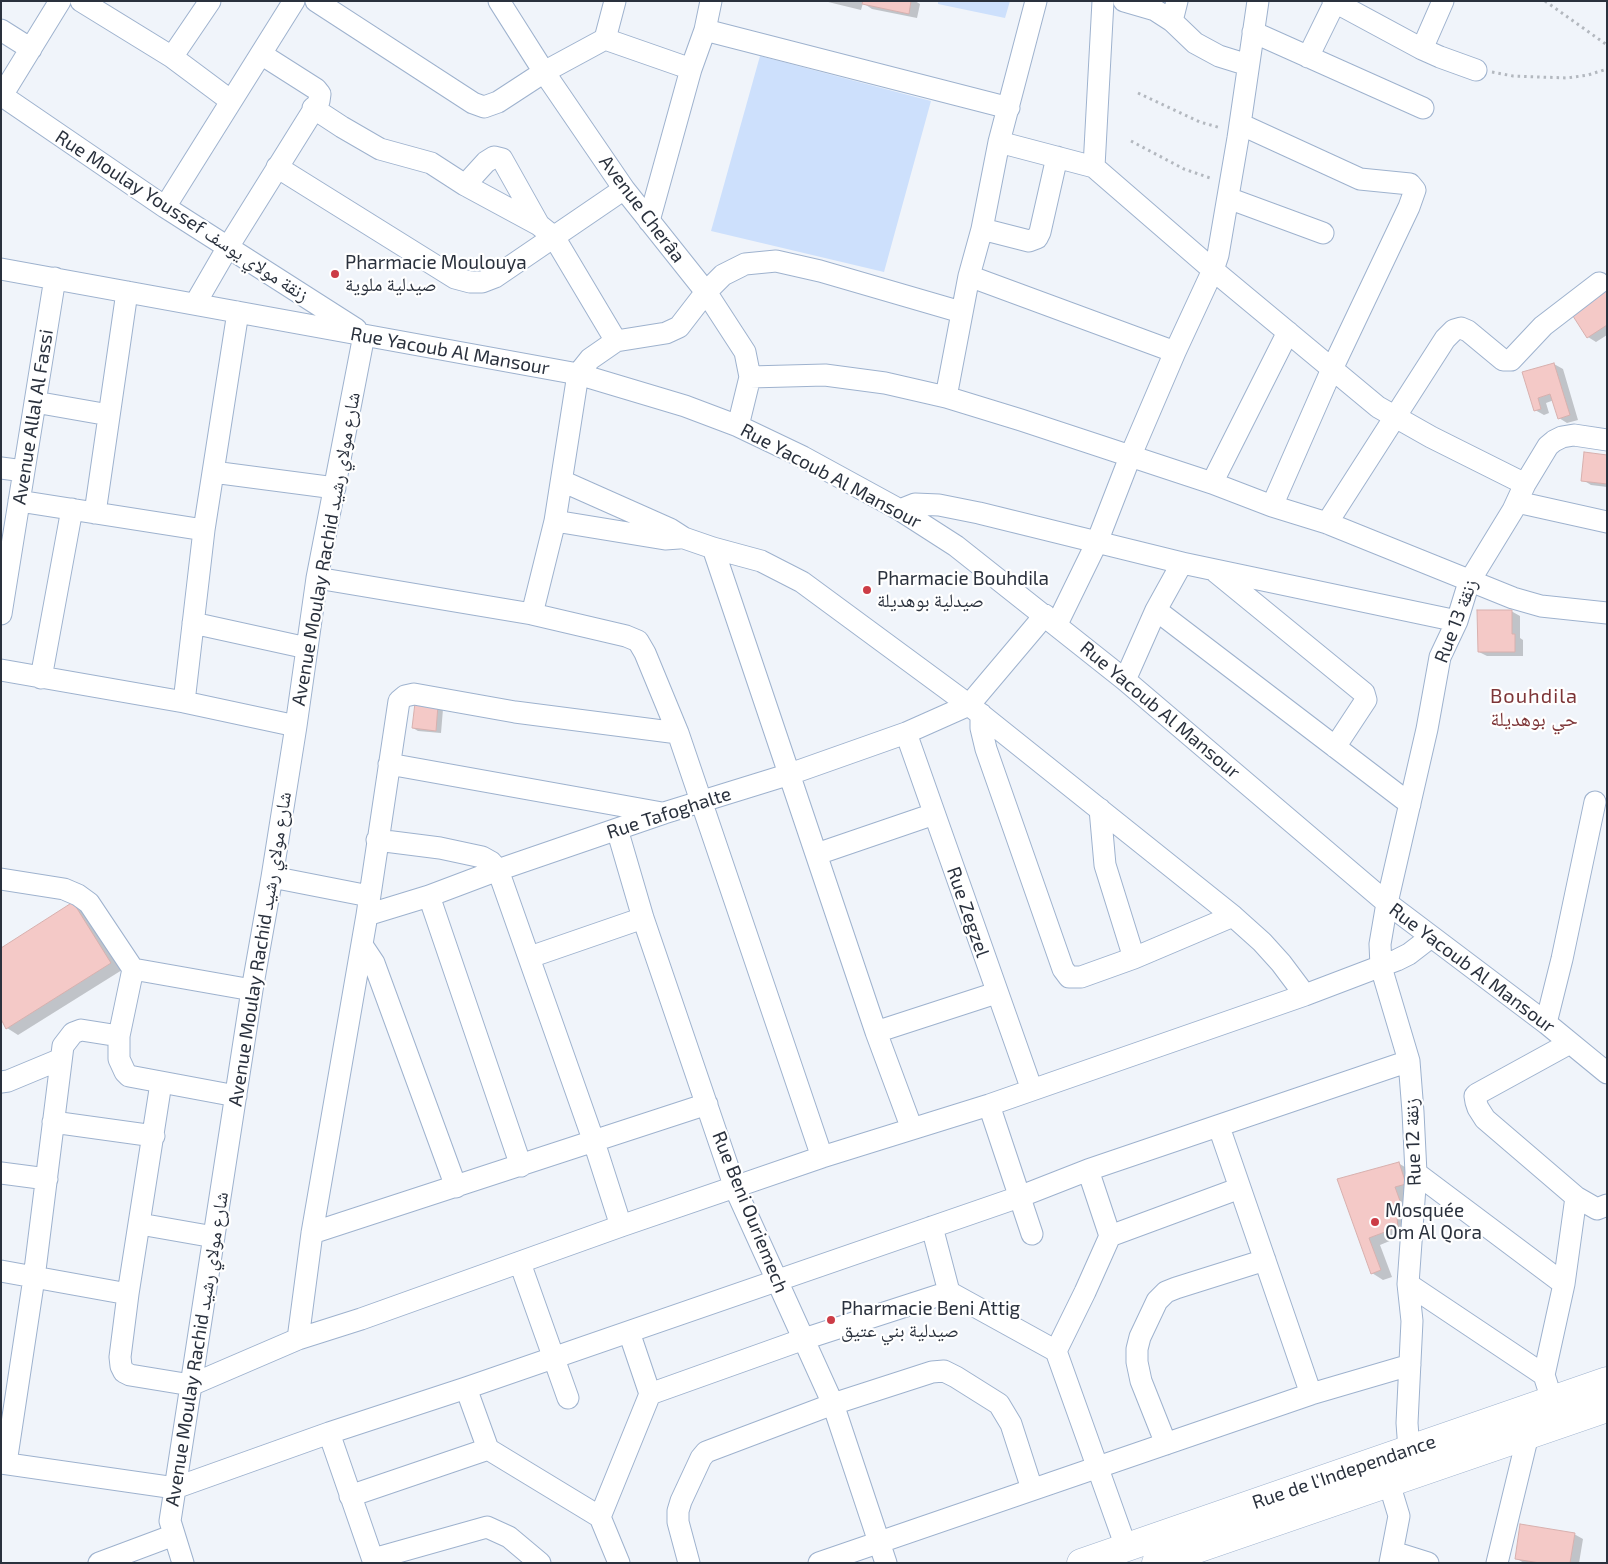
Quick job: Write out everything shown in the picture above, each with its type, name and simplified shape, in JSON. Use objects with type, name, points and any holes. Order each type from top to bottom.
[{"type":"main road","name":"Rue de l'Independance","points":[[1156,1563],[1389,1483],[1413,1462],[1548,1388],[1607,1381]]},
{"type":"main road","name":"Rue de l'Independance","points":[[1081,1563],[1126,1547],[1413,1462],[1528,1435],[1607,1408]]},
{"type":"street","points":[[2,96],[60,1]]},
{"type":"street","points":[[81,1],[172,57],[231,101]]},
{"type":"street","points":[[172,57],[210,1]]},
{"type":"street","points":[[164,207],[294,1]]},
{"type":"street","points":[[316,1],[473,103],[484,107],[498,102],[544,72],[605,39],[691,69]]},
{"type":"street","name":"Avenue Cherâa","points":[[499,1],[544,72],[624,189],[706,292],[744,352],[750,377],[738,426]]},
{"type":"street","points":[[649,221],[711,1]]},
{"type":"street","points":[[946,397],[968,276],[982,229],[999,142],[1036,1]]},
{"type":"street","points":[[1094,167],[1103,1]]},
{"type":"street","points":[[1124,1],[1154,10],[1175,11],[1195,42],[1219,56],[1248,65]]},
{"type":"street","points":[[975,709],[1051,620],[1097,542],[1130,457],[1213,270],[1218,254],[1229,192],[1258,1]]},
{"type":"street","points":[[1422,49],[1443,1]]},
{"type":"street","points":[[1308,57],[1334,2],[1422,49],[1476,70]]},
{"type":"street","points":[[605,39],[611,5]]},
{"type":"street","points":[[1,30],[31,49]]},
{"type":"street","points":[[704,30],[1009,108]]},
{"type":"street","points":[[1253,32],[1423,108]]},
{"type":"street","points":[[195,304],[228,247],[319,101],[320,94],[316,89],[261,54]]},
{"type":"street","name":"Rue Moulay Youssef زنقة مولاي يوسف","points":[[2,96],[164,207],[364,335]]},
{"type":"street","points":[[313,108],[380,149],[431,163],[465,185],[546,231]]},
{"type":"street","points":[[1239,128],[1360,179],[1375,182],[1398,182],[1410,184],[1414,187],[1414,196],[1332,369],[1272,506]]},
{"type":"street","points":[[999,142],[1094,167],[1213,270],[1378,407],[1521,493],[1607,522]]},
{"type":"street","points":[[465,185],[486,162],[494,157],[502,159],[616,341]]},
{"type":"street","points":[[982,229],[1029,241],[1037,238],[1057,157]]},
{"type":"street","points":[[277,167],[456,278],[470,282],[482,282],[495,277],[546,231],[624,189]]},
{"type":"street","points":[[1229,192],[1323,232]]},
{"type":"street","points":[[532,614],[555,521],[578,374],[590,359],[616,341],[666,333],[679,327],[706,292],[723,275],[745,264],[776,261],[820,271],[961,312]]},
{"type":"street","name":"Rue Yacoub Al Mansour","points":[[1,268],[578,374],[677,404],[738,426],[803,457],[900,510],[956,546],[1125,680],[1387,903],[1546,1023],[1607,1073]]},
{"type":"street","points":[[968,276],[1175,352]]},
{"type":"street","name":"Avenue Allal Al Fassi","points":[[2,601],[55,278]]},
{"type":"street","points":[[1327,523],[1445,339],[1454,330],[1461,328],[1468,331],[1503,360],[1511,360],[1543,326],[1599,283]]},
{"type":"street","points":[[95,513],[127,292]]},
{"type":"street","points":[[184,702],[204,530],[238,312]]},
{"type":"street","points":[[1212,483],[1288,332]]},
{"type":"street","name":"Avenue Moulay Rachid شارع مولاي رشيد","points":[[183,1563],[170,1521],[252,990],[296,726],[317,578],[364,335]]},
{"type":"street","points":[[750,377],[825,375],[885,383],[946,397],[1212,483],[1272,506],[1327,523],[1469,582],[1513,598],[1541,606],[1607,613]]},
{"type":"street","points":[[35,402],[109,415]]},
{"type":"street","name":"Rue 13 زنقة","points":[[1387,903],[1427,729],[1440,657],[1457,621],[1469,582],[1548,446],[1554,440],[1574,435],[1607,440]]},
{"type":"street","points":[[1,468],[24,471]]},
{"type":"street","points":[[213,472],[335,488]]},
{"type":"street","points":[[562,481],[670,529],[684,538],[761,561],[802,582],[975,709],[1233,916],[1282,963],[1305,995]]},
{"type":"street","points":[[19,501],[204,530]]},
{"type":"street","points":[[900,510],[915,504],[938,505],[979,512],[1182,564],[1457,621]]},
{"type":"street","points":[[41,678],[72,509]]},
{"type":"street","points":[[555,521],[665,539],[684,538]]},
{"type":"street","points":[[713,548],[876,1032],[912,1129]]},
{"type":"street","points":[[1125,680],[1156,610],[1182,564]]},
{"type":"street","points":[[1213,570],[1364,693],[1366,700],[1335,746]]},
{"type":"street","points":[[317,578],[532,614],[626,636],[638,641],[645,653],[678,733],[822,1157]]},
{"type":"street","points":[[1156,610],[1410,804]]},
{"type":"street","points":[[193,623],[307,648]]},
{"type":"street","points":[[1,670],[184,702],[296,726]]},
{"type":"street","points":[[298,1338],[312,1233],[362,945],[399,701],[405,696],[414,694],[516,712],[678,733]]},
{"type":"street","points":[[975,709],[986,749],[1063,968],[1069,977],[1081,977],[1134,958],[1233,916]]},
{"type":"street","name":"Rue Tafoghalte","points":[[368,906],[429,896],[617,829],[790,774],[975,709]]},
{"type":"street","name":"Rue Zegzel","points":[[906,733],[996,993],[1032,1090]]},
{"type":"street","points":[[389,764],[664,813]]},
{"type":"street","points":[[1546,1023],[1562,960],[1595,802]]},
{"type":"street","points":[[1100,809],[1105,865],[1134,958]]},
{"type":"street","points":[[817,854],[934,814]]},
{"type":"street","name":"Rue Beni Ouriemech","points":[[617,829],[643,918],[736,1188],[833,1404],[886,1563]]},
{"type":"street","points":[[377,840],[440,848],[482,857],[491,862],[498,870],[594,1142],[621,1226]]},
{"type":"street","points":[[272,877],[368,906]]},
{"type":"street","points":[[1,879],[64,889],[78,895],[89,903],[133,969],[119,1036],[119,1059],[129,1076],[236,1096]]},
{"type":"street","points":[[429,896],[521,1166]]},
{"type":"street","name":"Rue 12 زنقة","points":[[1387,903],[1380,944],[1381,967],[1409,1062],[1416,1173],[1408,1284],[1412,1322],[1407,1423],[1413,1462]]},
{"type":"street","points":[[530,957],[643,918]]},
{"type":"street","points":[[161,1083],[120,1357],[124,1372],[138,1377],[191,1385],[298,1338],[361,1319],[621,1226],[822,1157],[989,1105],[1305,995],[1381,967],[1409,954],[1431,937]]},
{"type":"street","points":[[362,945],[374,963],[456,1187]]},
{"type":"street","points":[[133,969],[252,990]]},
{"type":"street","points":[[876,1032],[996,993]]},
{"type":"street","points":[[119,1036],[81,1030],[73,1032],[63,1046],[34,1278],[10,1376],[4,1463],[176,1488],[330,1433],[1019,1197],[1088,1170],[1409,1062]]},
{"type":"street","points":[[1570,1043],[1477,1094],[1475,1098],[1484,1119],[1576,1198],[1597,1209],[1604,1208],[1607,1205]]},
{"type":"street","points":[[1,1082],[8,1081],[61,1059]]},
{"type":"street","points":[[312,1233],[707,1104]]},
{"type":"street","points":[[989,1105],[1032,1234]]},
{"type":"street","points":[[53,1122],[154,1136]]},
{"type":"street","points":[[1220,1127],[1311,1394]]},
{"type":"street","points":[[1056,1351],[1110,1236],[1088,1170]]},
{"type":"street","points":[[1416,1173],[1564,1284]]},
{"type":"street","points":[[1,1174],[46,1179]]},
{"type":"street","points":[[1110,1236],[1240,1188]]},
{"type":"street","points":[[1408,1284],[1548,1388],[1576,1198]]},
{"type":"street","points":[[140,1224],[214,1237]]},
{"type":"street","points":[[932,1226],[949,1292],[1056,1351],[1126,1547]]},
{"type":"street","points":[[1166,1444],[1141,1381],[1137,1362],[1137,1349],[1140,1337],[1157,1301],[1166,1292],[1176,1288],[1265,1260]]},
{"type":"street","points":[[520,1263],[568,1398]]},
{"type":"street","points":[[1,1271],[128,1294]]},
{"type":"street","points":[[650,1394],[804,1339],[949,1292]]},
{"type":"street","points":[[600,1517],[650,1394],[629,1332]]},
{"type":"street","points":[[819,1563],[1311,1394],[1410,1365]]},
{"type":"street","points":[[689,1563],[678,1522],[678,1512],[681,1501],[701,1458],[706,1452],[833,1404],[932,1372],[944,1371],[999,1404],[1011,1424],[1032,1489]]},
{"type":"street","points":[[466,1388],[488,1449],[600,1517],[619,1563]]},
{"type":"street","points":[[330,1433],[350,1496],[374,1561],[487,1527],[510,1537],[540,1563]]},
{"type":"street","points":[[1497,1563],[1528,1435]]},
{"type":"street","points":[[350,1496],[488,1449]]},
{"type":"street","points":[[1389,1483],[1399,1516],[1391,1557],[1428,1563]]},
{"type":"street","points":[[99,1563],[174,1535]]},
{"type":"path","points":[[1546,1],[1607,45]]},
{"type":"path","points":[[1476,70],[1514,76],[1567,78],[1588,75],[1607,68]]},
{"type":"path","points":[[1138,93],[1200,122],[1239,128]]},
{"type":"path","points":[[1131,141],[1229,192]]},
{"type":"shaded area","points":[[938,1],[1010,1],[1005,18],[938,4]]},
{"type":"shaded area","points":[[760,56],[931,101],[884,272],[711,231]]},
{"type":"building","points":[[863,1],[911,1],[909,14],[862,4]]},
{"type":"building","points":[[1607,290],[1607,325],[1587,338],[1571,313]]},
{"type":"building","points":[[1554,363],[1570,415],[1558,419],[1550,394],[1538,398],[1541,409],[1534,411],[1522,372]]},
{"type":"building","points":[[1584,452],[1607,455],[1607,484],[1581,481]]},
{"type":"building","points":[[1477,610],[1512,610],[1512,634],[1515,634],[1515,652],[1478,652]]},
{"type":"building","points":[[415,703],[438,705],[436,731],[412,728]]},
{"type":"building","points":[[73,902],[111,963],[6,1029],[1,1019],[1,948]]},
{"type":"building","name":"Mosquée Om Al Qora","points":[[1399,1162],[1406,1184],[1395,1187],[1404,1212],[1397,1218],[1398,1227],[1369,1238],[1381,1270],[1371,1274],[1337,1179]]},
{"type":"building","points":[[1520,1524],[1575,1533],[1570,1563],[1540,1563],[1515,1559]]},
{"type":"place","name":"Pharmacie Moulouya صيدلية ملوية","points":[[335,274]]},
{"type":"place","name":"Pharmacie Bouhdila صيدلية بوهديلة","points":[[867,590]]},
{"type":"place","name":"Mosquée Om Al Qora","points":[[1375,1222]]},
{"type":"place","name":"Pharmacie Beni Attig صيدلية بني عتيق","points":[[831,1320]]},
{"type":"district","name":"Bouhdila حي بوهديلة","points":[[1534,708]]}]
